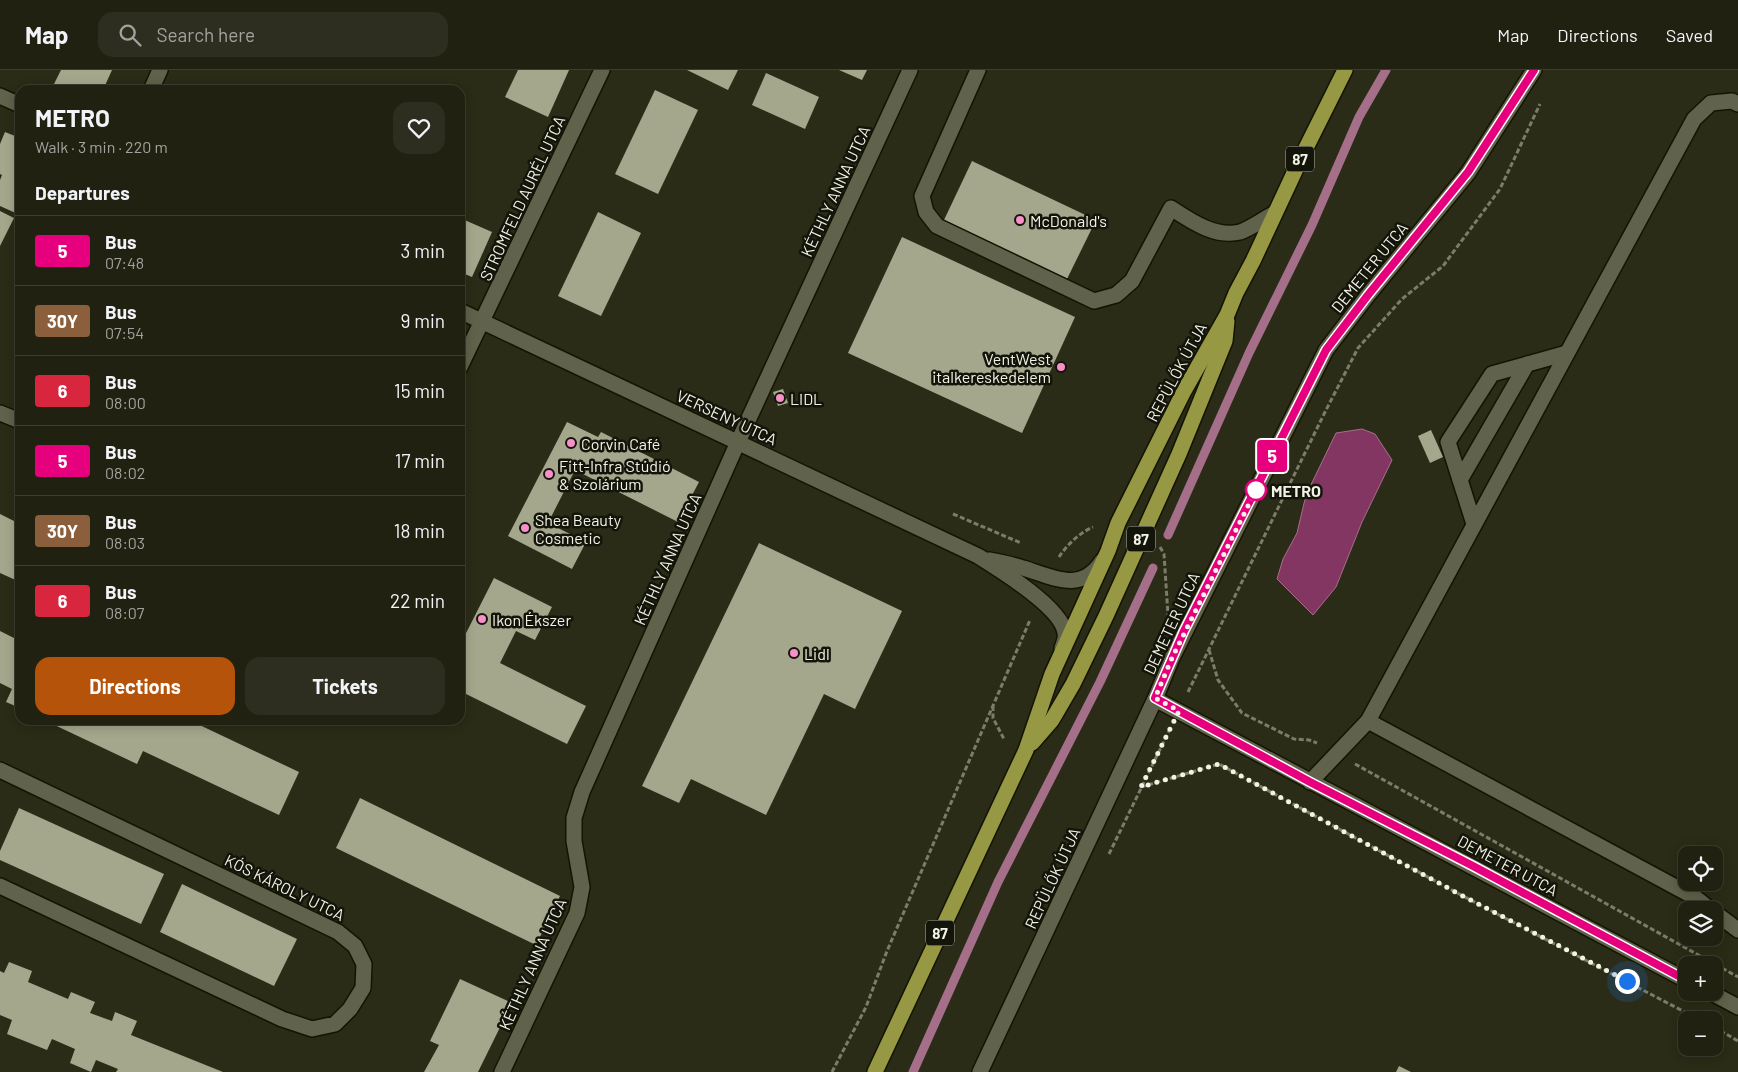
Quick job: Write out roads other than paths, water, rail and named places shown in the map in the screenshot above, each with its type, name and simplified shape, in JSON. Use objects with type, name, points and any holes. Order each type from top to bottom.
[{"type":"main road","name":"87","points":[[1227,315],[1345,70]]},
{"type":"main road","name":"87","points":[[1327,104],[1354,70]]},
{"type":"main road","name":"REPÜLŐK ÚTJA","points":[[1026,750],[1052,720],[1073,684],[1143,536],[1225,341],[1227,315]]},
{"type":"main road","name":"REPÜLŐK ÚTJA","points":[[875,1072],[1026,750],[1052,674],[1108,551],[1118,523],[1184,392],[1227,315]]},
{"type":"street","points":[[153,85],[160,70]]},
{"type":"street","name":"STROMFELD AURÉL UTCA","points":[[465,357],[602,70]]},
{"type":"street","name":"KÉTHLY ANNA UTCA","points":[[502,1072],[577,913],[582,887],[574,842],[574,818],[582,792],[738,442],[910,70]]},
{"type":"street","points":[[978,70],[922,196],[926,212],[937,226],[1094,301],[1116,295],[1132,281],[1171,208],[1194,222],[1218,233],[1241,232],[1275,213]]},
{"type":"street","name":"DEMETER UTCA","points":[[1534,70],[1524,77],[1468,172],[1326,350],[1184,631],[1155,698],[1678,976]]},
{"type":"street","points":[[0,96],[15,103]]},
{"type":"street","points":[[1310,782],[1368,721],[1694,119],[1711,103],[1732,101],[1738,104]]},
{"type":"street","name":"VERSENY UTCA","points":[[465,314],[978,556],[1039,598],[1052,610],[1065,633],[1060,657]]},
{"type":"street","points":[[1474,524],[1448,442],[1492,374],[1567,353]]},
{"type":"street","points":[[1460,480],[1527,364]]},
{"type":"street","points":[[0,413],[15,419]]},
{"type":"street","name":"VERSENY UTCA","points":[[978,556],[1021,567],[1056,579],[1070,581],[1092,574],[1108,551]]},
{"type":"street","name":"REPÜLŐK ÚTJA","points":[[980,1072],[1155,698]]},
{"type":"street","points":[[1368,721],[1700,901]]},
{"type":"street","name":"KÓS KÁROLY UTCA","points":[[0,770],[338,932],[355,946],[364,964],[363,988],[350,1009],[335,1024],[312,1029],[282,1019],[0,886]]},
{"type":"street","points":[[1723,919],[1738,930]]},
{"type":"street","points":[[1723,999],[1738,1007]]},
{"type":"waterway","points":[[1168,535],[1249,353],[1312,225],[1359,117],[1386,70]]},
{"type":"waterway","points":[[913,1072],[998,882],[1100,682],[1153,568]]},
{"type":"place","name":"McDonald's","points":[[1020,220]]},
{"type":"place","name":"VentWest italkereskedelem","points":[[1061,367]]},
{"type":"place","name":"LIDL","points":[[780,398]]},
{"type":"place","name":"Corvin Café","points":[[571,443]]},
{"type":"place","name":"Fitt-Infra Stúdió & Szolárium","points":[[549,474]]},
{"type":"place","name":"METRO","points":[[1256,490]]},
{"type":"place","name":"Shea Beauty Cosmetic","points":[[525,528]]},
{"type":"place","name":"Ikon Ékszer","points":[[482,619]]},
{"type":"place","name":"Lidl","points":[[794,653]]}]
